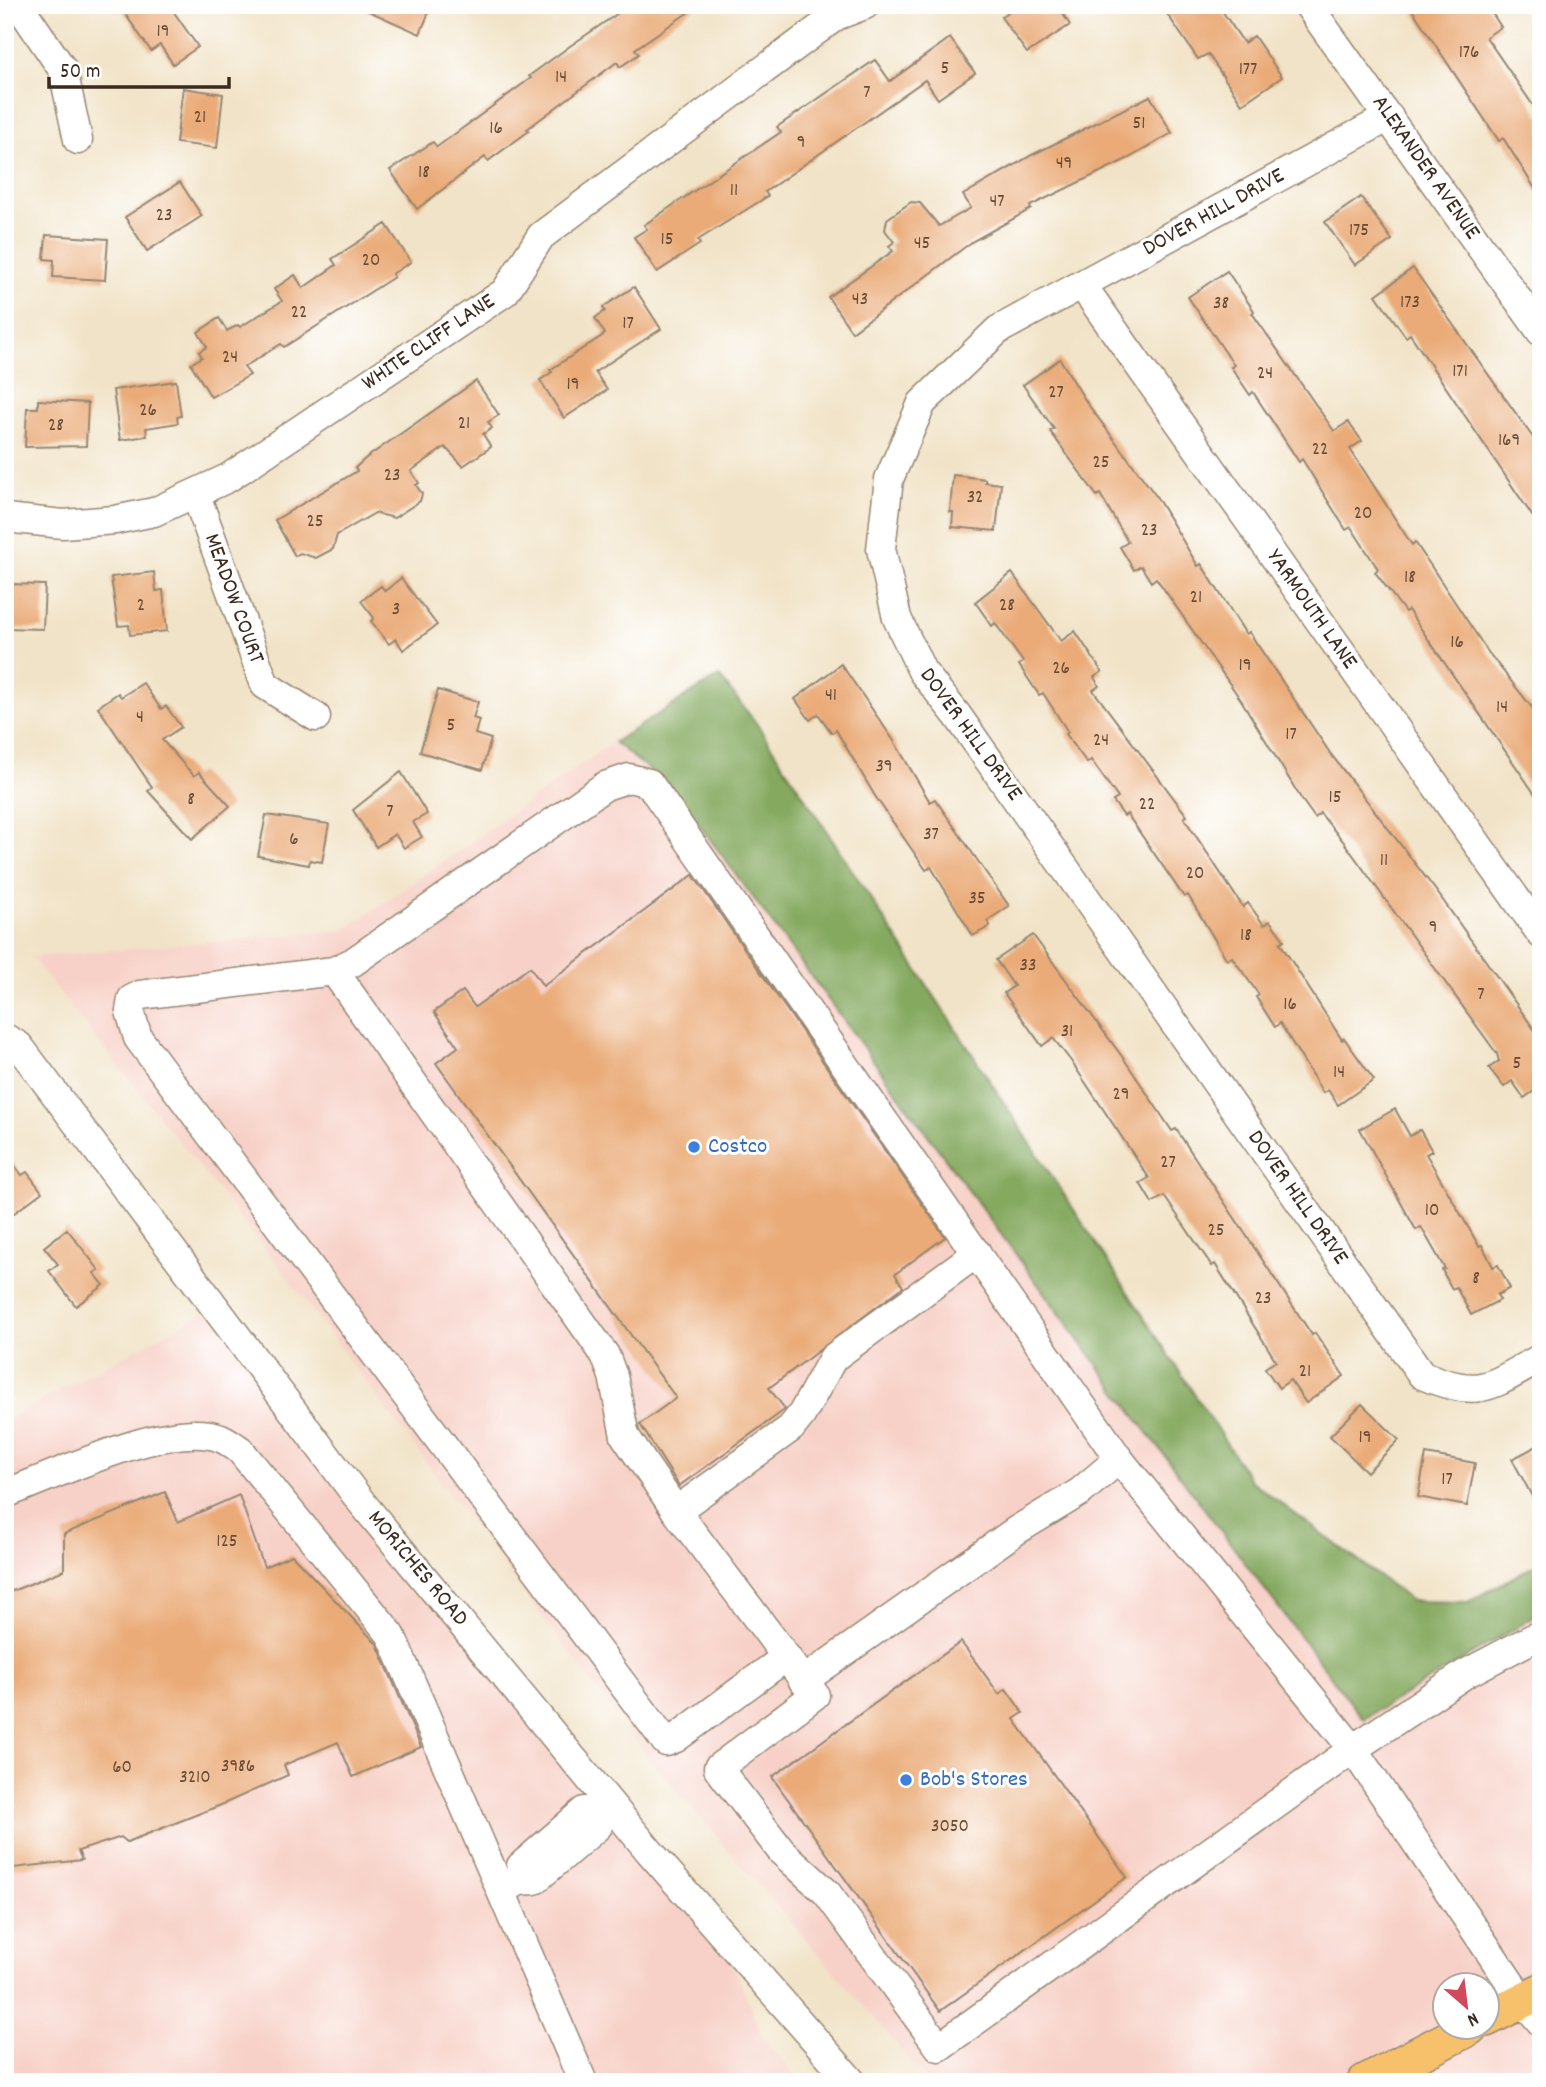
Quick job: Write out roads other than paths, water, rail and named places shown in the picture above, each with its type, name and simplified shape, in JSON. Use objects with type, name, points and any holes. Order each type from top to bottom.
[{"type":"main road","points":[[1500,2015],[1535,2005]]},
{"type":"main road","points":[[1365,2082],[1442,2042]]},
{"type":"street","points":[[19,5],[63,71],[78,140]]},
{"type":"street","name":"WHITE CLIFF LANE","points":[[5,518],[63,524],[116,520],[154,512],[228,478],[505,292],[541,236],[836,16],[865,5]]},
{"type":"street","name":"ALEXANDER AVENUE","points":[[1308,5],[1541,332]]},
{"type":"street","name":"DOVER HILL DRIVE","points":[[1389,117],[998,330],[922,403],[889,479],[881,549],[897,618],[922,671],[957,715],[1422,1375],[1454,1388],[1489,1387],[1541,1358]]},
{"type":"street","name":"YARMOUTH LANE","points":[[1082,285],[1541,934]]},
{"type":"street","name":"MEADOW COURT","points":[[196,495],[265,685],[316,717]]},
{"type":"street","points":[[786,1657],[676,1738],[666,1742],[138,1038],[130,1011],[132,999],[140,995],[334,971],[352,962],[605,786],[629,778],[649,783],[1119,1459],[1353,1749],[1535,2005]]},
{"type":"street","points":[[334,971],[605,1355],[613,1376],[625,1436],[676,1511],[815,1695],[719,1768],[782,1852],[827,1893],[939,2047],[1353,1749],[1465,1674],[1541,1634]]},
{"type":"street","name":"MORICHES ROAD","points":[[5,1038],[19,1046],[362,1503],[604,1806],[650,1852],[852,2082]]},
{"type":"street","points":[[676,1511],[792,1428],[803,1414],[833,1359],[977,1253]]},
{"type":"street","points":[[5,1494],[159,1436],[207,1435],[222,1438],[240,1450],[391,1635],[510,1886],[583,2082]]},
{"type":"street","points":[[803,1681],[1017,1530],[1080,1492],[1119,1459]]},
{"type":"street","points":[[510,1886],[535,1880],[597,1826],[604,1806]]},
{"type":"place","name":"Costco","points":[[694,1147]]},
{"type":"place","name":"Bob's Stores","points":[[906,1780]]}]
